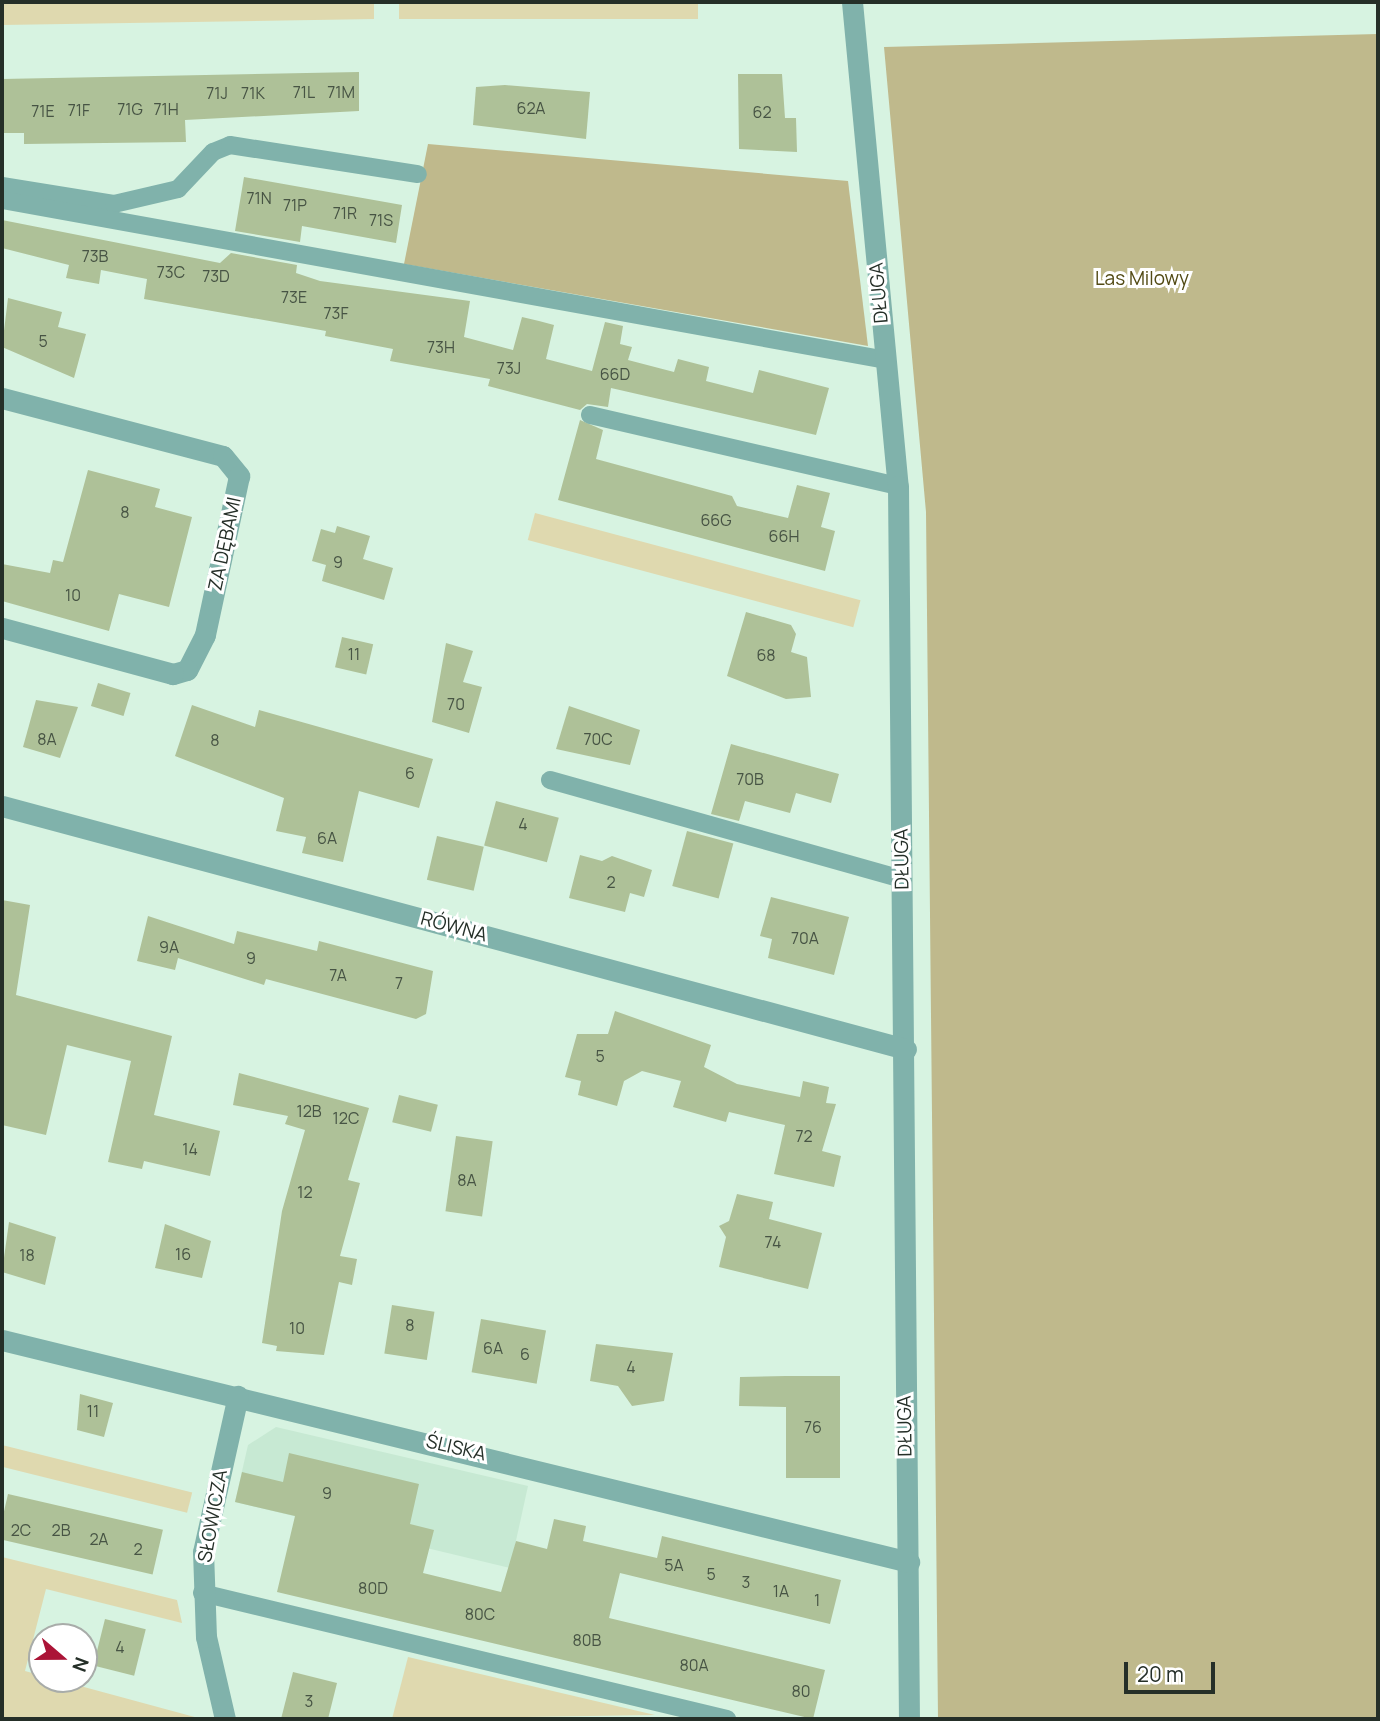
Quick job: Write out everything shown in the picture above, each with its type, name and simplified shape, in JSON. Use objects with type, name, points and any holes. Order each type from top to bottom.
[{"type":"street","name":"DŁUGA","points":[[852,2],[898,486],[906,1049],[909,1719]]},
{"type":"street","name":"ZA DĘBAMI","points":[[2,398],[223,456],[239,476],[205,635],[187,670],[173,674],[2,628]]},
{"type":"street","name":"RÓWNA","points":[[2,806],[906,1049]]},
{"type":"street","name":"ŚLISKA","points":[[2,1340],[909,1562]]},
{"type":"street","name":"SŁOWICZA","points":[[225,1719],[202,1593],[211,1511],[238,1396]]},
{"type":"lane","points":[[2,186],[114,204],[178,188],[213,152],[230,145],[418,174]]},
{"type":"lane","points":[[2,200],[886,360]]},
{"type":"lane","points":[[590,415],[898,486]]},
{"type":"lane","points":[[550,780],[902,879]]},
{"type":"lane","points":[[202,1593],[727,1719]]},
{"type":"shaded area","points":[[2,2],[374,2],[374,19],[2,25]]},
{"type":"shaded area","points":[[399,2],[698,2],[698,19],[399,19]]},
{"type":"shaded area","points":[[535,513],[861,600],[853,627],[528,540]]},
{"type":"shaded area","points":[[276,1427],[528,1486],[510,1568],[235,1502],[248,1445]]},
{"type":"shaded area","points":[[2,1445],[192,1492],[187,1513],[2,1467]]},
{"type":"shaded area","points":[[2,1557],[177,1600],[182,1623],[46,1589],[37,1623],[28,1623],[28,1659],[25,1671],[28,1672],[28,1693],[98,1693],[98,1691],[202,1719],[2,1719]]},
{"type":"shaded area","points":[[408,1657],[655,1715],[392,1719]]},
{"type":"green space","name":"Las Milowy","points":[[1378,34],[1378,1719],[938,1719],[926,512],[884,47]]},
{"type":"green space","points":[[428,144],[848,181],[868,346],[404,264]]},
{"type":"building","points":[[359,72],[359,111],[185,120],[186,142],[24,144],[24,133],[2,133],[2,79]]},
{"type":"building","points":[[738,74],[782,74],[785,118],[796,118],[797,152],[739,149]]},
{"type":"building","points":[[505,85],[590,92],[586,139],[473,125],[476,87]]},
{"type":"building","points":[[244,177],[402,205],[396,243],[302,226],[300,242],[235,231]]},
{"type":"building","points":[[2,220],[220,263],[231,253],[297,265],[296,273],[320,281],[470,301],[464,337],[513,350],[522,317],[539,321],[554,325],[546,359],[592,371],[605,322],[623,326],[620,344],[632,347],[628,360],[674,372],[678,359],[709,367],[706,381],[753,393],[759,370],[829,388],[816,435],[611,388],[608,407],[587,404],[580,410],[488,386],[490,379],[390,361],[393,349],[325,336],[326,331],[144,299],[147,279],[101,270],[99,284],[66,278],[69,265],[2,248]]},
{"type":"building","points":[[8,298],[62,312],[58,327],[86,334],[74,378],[2,347]]},
{"type":"building","points":[[580,420],[603,430],[596,459],[732,496],[737,506],[788,518],[797,485],[830,493],[821,527],[835,531],[825,571],[558,500]]},
{"type":"building","points":[[88,470],[160,489],[155,507],[192,517],[169,607],[119,594],[109,631],[2,601],[2,564],[50,573],[53,560],[63,562]]},
{"type":"building","points":[[337,526],[370,536],[363,559],[393,568],[384,600],[322,581],[326,565],[312,561],[321,529],[335,533]]},
{"type":"building","points":[[746,612],[791,625],[796,634],[791,652],[807,657],[811,697],[786,699],[727,676]]},
{"type":"building","points":[[342,637],[373,644],[366,674],[335,667]]},
{"type":"building","points":[[446,643],[473,651],[463,682],[482,687],[469,733],[432,722]]},
{"type":"building","points":[[98,683],[131,693],[123,716],[91,706]]},
{"type":"building","points":[[36,700],[78,707],[60,758],[23,747]]},
{"type":"building","points":[[192,705],[255,727],[259,710],[433,759],[419,808],[359,791],[343,862],[302,853],[306,837],[276,831],[284,798],[175,756]]},
{"type":"building","points":[[569,706],[640,730],[630,765],[556,749]]},
{"type":"building","points":[[731,744],[839,774],[831,803],[796,793],[790,813],[745,801],[739,821],[711,814]]},
{"type":"building","points":[[496,801],[559,818],[547,862],[484,845]]},
{"type":"building","points":[[687,831],[733,843],[719,898],[672,886]]},
{"type":"building","points":[[437,836],[484,847],[474,891],[427,880]]},
{"type":"building","points":[[580,855],[602,861],[612,856],[652,870],[644,897],[630,893],[625,912],[569,898]]},
{"type":"building","points":[[771,897],[849,917],[834,975],[768,958],[772,939],[760,936]]},
{"type":"building","points":[[2,900],[30,905],[16,995],[172,1036],[154,1115],[220,1131],[210,1176],[144,1161],[142,1169],[108,1162],[131,1061],[67,1045],[46,1135],[2,1125]]},
{"type":"building","points":[[148,916],[234,944],[237,931],[317,951],[319,941],[433,971],[426,1014],[416,1019],[266,979],[264,985],[178,958],[175,970],[137,961]]},
{"type":"building","points":[[615,1011],[711,1045],[704,1067],[737,1084],[800,1097],[803,1081],[829,1087],[826,1103],[836,1104],[822,1151],[841,1156],[834,1187],[774,1174],[785,1125],[729,1112],[726,1122],[673,1107],[681,1081],[642,1071],[624,1081],[617,1106],[578,1095],[581,1081],[565,1077],[577,1034],[608,1034]]},
{"type":"building","points":[[239,1073],[369,1108],[348,1180],[360,1183],[340,1256],[357,1259],[352,1285],[339,1282],[324,1355],[276,1351],[277,1346],[262,1343],[282,1211],[305,1130],[285,1124],[288,1116],[233,1105]]},
{"type":"building","points":[[399,1095],[438,1105],[431,1132],[392,1122]]},
{"type":"building","points":[[456,1136],[493,1141],[482,1216],[445,1211]]},
{"type":"building","points":[[737,1194],[773,1202],[769,1219],[822,1233],[808,1289],[719,1267],[726,1237],[719,1226],[729,1221]]},
{"type":"building","points":[[9,1222],[56,1237],[45,1285],[2,1272]]},
{"type":"building","points":[[165,1224],[211,1241],[202,1278],[155,1268]]},
{"type":"building","points":[[392,1305],[434,1312],[427,1360],[384,1353]]},
{"type":"building","points":[[481,1319],[546,1330],[537,1384],[472,1372]]},
{"type":"building","points":[[596,1344],[673,1353],[664,1401],[632,1406],[618,1386],[590,1381]]},
{"type":"building","points":[[840,1376],[840,1478],[786,1478],[786,1407],[739,1406],[740,1377]]},
{"type":"building","points":[[80,1394],[113,1403],[104,1437],[77,1430]]},
{"type":"building","points":[[289,1453],[419,1484],[410,1524],[434,1530],[423,1573],[501,1592],[516,1541],[547,1549],[554,1519],[586,1526],[583,1541],[657,1558],[662,1536],[841,1580],[830,1624],[620,1573],[609,1618],[825,1670],[813,1719],[277,1592],[295,1516],[235,1502],[242,1472],[283,1482]]},
{"type":"building","points":[[8,1494],[163,1530],[153,1575],[2,1540],[2,1520]]},
{"type":"building","points":[[105,1619],[146,1629],[134,1676],[98,1667],[98,1647]]},
{"type":"building","points":[[293,1672],[337,1683],[328,1719],[281,1719]]}]
